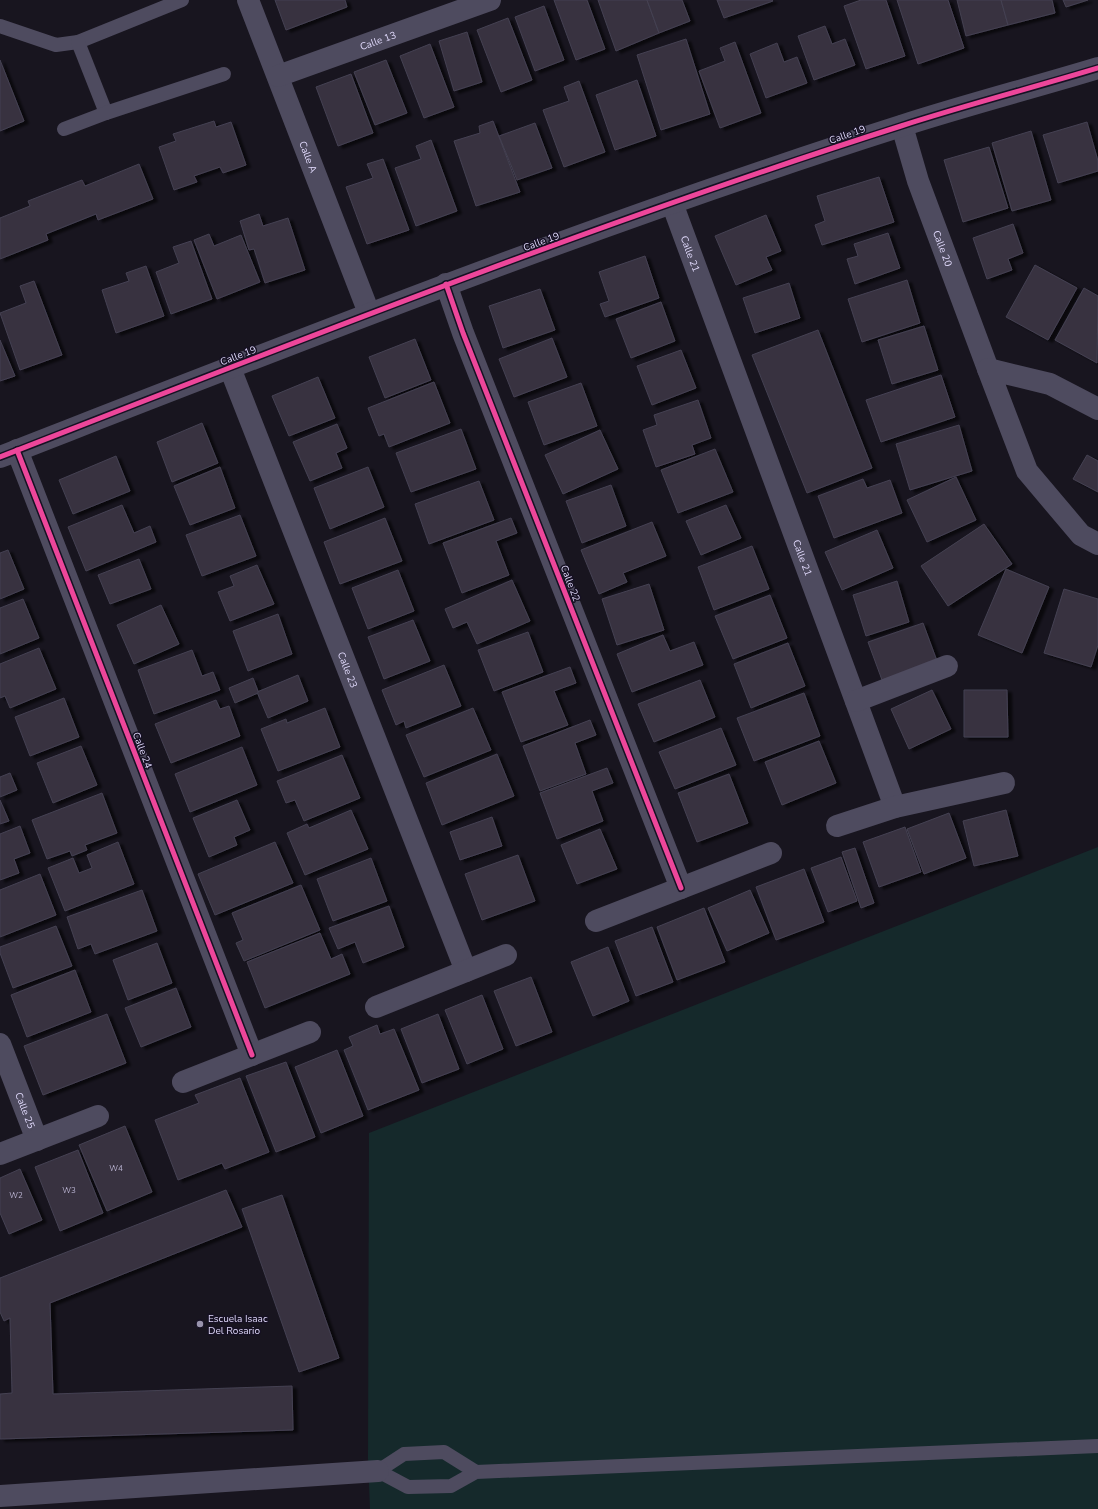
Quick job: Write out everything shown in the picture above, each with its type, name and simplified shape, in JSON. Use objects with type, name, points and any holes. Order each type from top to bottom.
[{"type":"street","name":"Calle A","points":[[248,0],[369,314]]},
{"type":"street","name":"Calle 13","points":[[278,76],[482,1]]},
{"type":"street","name":"Calle 19","points":[[9,454],[446,284],[672,203],[902,126],[1098,68]]},
{"type":"street","name":"Calle 20","points":[[902,126],[918,181],[1027,472],[1081,535],[1098,544]]},
{"type":"street","name":"Calle 21","points":[[672,203],[895,807]]},
{"type":"street","name":"Calle 22","points":[[446,284],[463,333],[681,888]]},
{"type":"street","name":"Calle 23","points":[[230,368],[466,971]]},
{"type":"street","points":[[988,369],[1050,384],[1098,409]]},
{"type":"street","name":"Calle 24","points":[[9,454],[252,1055]]},
{"type":"street","points":[[856,701],[947,666]]},
{"type":"street","points":[[837,826],[895,807],[1004,784]]},
{"type":"street","points":[[596,921],[771,853]]},
{"type":"street","points":[[376,1007],[506,955]]},
{"type":"street","points":[[182,1082],[310,1032]]},
{"type":"street","name":"Calle 25","points":[[0,1044],[37,1140],[0,1154]]},
{"type":"street","points":[[37,1140],[98,1116]]},
{"type":"street","points":[[0,1496],[378,1471]]},
{"type":"lane","points":[[0,26],[56,45],[78,42],[182,0]]},
{"type":"lane","points":[[78,42],[106,113]]},
{"type":"lane","points":[[64,129],[106,113],[224,74]]},
{"type":"lane","points":[[476,1472],[444,1452],[404,1454],[378,1471],[408,1487],[451,1486],[476,1472],[1098,1446]]},
{"type":"green space","points":[[1098,847],[1098,1509],[370,1509],[368,1459],[369,1133]]},
{"type":"building","points":[[275,0],[345,0],[347,7],[286,30]]},
{"type":"building","points":[[554,0],[587,0],[605,49],[576,60]]},
{"type":"building","points":[[598,0],[647,0],[659,33],[616,51]]},
{"type":"building","points":[[647,0],[682,0],[690,21],[659,33]]},
{"type":"building","points":[[717,0],[772,0],[773,1],[724,18]]},
{"type":"building","points":[[861,0],[886,0],[905,56],[866,69],[844,6]]},
{"type":"building","points":[[897,0],[948,0],[964,48],[918,64]]},
{"type":"building","points":[[957,0],[1001,0],[1008,25],[966,36]]},
{"type":"building","points":[[1001,0],[1052,0],[1055,13],[1008,25]]},
{"type":"building","points":[[1063,0],[1088,0],[1066,7]]},
{"type":"building","points":[[544,6],[564,60],[535,71],[515,17]]},
{"type":"building","points":[[508,18],[532,80],[501,92],[477,30]]},
{"type":"building","points":[[825,26],[832,44],[845,39],[855,65],[814,80],[798,36]]},
{"type":"building","points":[[467,32],[482,82],[454,91],[439,41]]},
{"type":"building","points":[[686,39],[710,114],[661,130],[637,55]]},
{"type":"building","points":[[735,42],[761,113],[720,128],[699,71],[725,61],[720,48]]},
{"type":"building","points":[[777,43],[784,62],[797,57],[807,83],[766,98],[750,54]]},
{"type":"building","points":[[430,44],[454,107],[424,118],[400,56]]},
{"type":"building","points":[[0,60],[24,121],[0,131]]},
{"type":"building","points":[[386,60],[407,113],[375,125],[354,72]]},
{"type":"building","points":[[351,74],[373,133],[338,146],[316,87]]},
{"type":"building","points":[[637,80],[656,136],[615,150],[596,95]]},
{"type":"building","points":[[579,81],[605,152],[564,167],[543,110],[569,101],[564,87]]},
{"type":"building","points":[[214,121],[216,127],[231,122],[246,165],[223,173],[220,167],[194,176],[197,182],[174,190],[159,147],[176,141],[173,134]]},
{"type":"building","points":[[493,121],[520,192],[476,206],[454,141],[480,133],[479,126]]},
{"type":"building","points":[[1087,122],[1098,161],[1098,171],[1058,183],[1043,135]]},
{"type":"building","points":[[535,123],[552,168],[517,180],[499,136]]},
{"type":"building","points":[[1031,131],[1051,200],[1012,211],[992,143]]},
{"type":"building","points":[[431,140],[457,211],[416,226],[395,168],[421,159],[416,146]]},
{"type":"building","points":[[989,147],[1008,208],[963,222],[944,160]]},
{"type":"building","points":[[383,159],[409,230],[367,244],[346,187],[373,178],[367,164]]},
{"type":"building","points":[[139,164],[153,199],[98,220],[96,214],[46,234],[48,240],[0,259],[0,218],[30,206],[28,201],[82,180],[85,186]]},
{"type":"building","points":[[879,177],[894,222],[822,245],[815,225],[825,221],[817,196]]},
{"type":"building","points":[[259,214],[263,226],[288,218],[305,270],[265,283],[254,249],[249,250],[240,221]]},
{"type":"building","points":[[766,215],[781,251],[766,257],[772,270],[736,285],[715,236]]},
{"type":"building","points":[[1013,224],[1023,253],[1008,259],[1012,270],[987,279],[973,238]]},
{"type":"building","points":[[888,233],[900,268],[855,284],[847,259],[858,256],[854,244]]},
{"type":"building","points":[[209,234],[214,246],[241,235],[260,282],[217,299],[194,240]]},
{"type":"building","points":[[191,241],[212,299],[171,314],[156,272],[179,263],[173,247]]},
{"type":"building","points":[[645,256],[659,298],[605,317],[600,304],[609,301],[599,272]]},
{"type":"building","points":[[1035,265],[1077,288],[1048,340],[1006,317]]},
{"type":"building","points":[[146,266],[164,316],[116,333],[102,290],[129,281],[126,273]]},
{"type":"building","points":[[907,280],[920,323],[862,342],[848,299]]},
{"type":"building","points":[[34,281],[62,355],[20,370],[0,313],[26,303],[20,286]]},
{"type":"building","points":[[789,283],[800,318],[755,333],[743,298]]},
{"type":"building","points":[[1084,288],[1098,296],[1097,363],[1055,340]]},
{"type":"building","points":[[540,289],[555,330],[503,348],[489,306]]},
{"type":"building","points":[[661,302],[675,341],[631,358],[616,319]]},
{"type":"building","points":[[924,326],[938,370],[892,384],[878,340]]},
{"type":"building","points":[[818,330],[872,468],[807,493],[752,355]]},
{"type":"building","points":[[552,338],[567,377],[514,397],[499,359]]},
{"type":"building","points":[[415,339],[431,380],[385,398],[369,357]]},
{"type":"building","points":[[0,340],[15,376],[0,381]]},
{"type":"building","points":[[681,350],[696,388],[652,405],[637,366]]},
{"type":"building","points":[[941,375],[955,417],[881,442],[866,400]]},
{"type":"building","points":[[318,377],[335,418],[289,436],[272,396]]},
{"type":"building","points":[[434,382],[450,423],[389,447],[384,434],[379,436],[368,408]]},
{"type":"building","points":[[581,383],[597,426],[544,445],[528,402]]},
{"type":"building","points":[[698,400],[711,438],[692,445],[695,454],[656,467],[643,430],[657,425],[654,415]]},
{"type":"building","points":[[202,423],[218,463],[172,482],[157,442]]},
{"type":"building","points":[[337,424],[347,448],[336,453],[342,468],[310,481],[293,442]]},
{"type":"building","points":[[959,425],[972,471],[910,490],[896,444]]},
{"type":"building","points":[[461,429],[476,469],[411,492],[396,453]]},
{"type":"building","points":[[600,430],[618,469],[563,494],[545,455]]},
{"type":"building","points":[[715,449],[733,492],[678,513],[661,470]]},
{"type":"building","points":[[1087,455],[1098,461],[1098,492],[1073,479]]},
{"type":"building","points":[[116,456],[130,491],[73,514],[59,480]]},
{"type":"building","points":[[220,467],[235,508],[190,525],[174,486]]},
{"type":"building","points":[[368,467],[384,507],[330,529],[314,488]]},
{"type":"building","points":[[956,477],[976,520],[927,542],[907,500]]},
{"type":"building","points":[[863,479],[867,488],[890,480],[902,513],[834,538],[818,496]]},
{"type":"building","points":[[479,481],[494,520],[429,544],[415,504]]},
{"type":"building","points":[[611,485],[626,526],[582,543],[566,501]]},
{"type":"building","points":[[122,505],[134,533],[150,526],[156,542],[86,571],[68,527]]},
{"type":"building","points":[[726,505],[741,538],[701,555],[686,521]]},
{"type":"building","points":[[240,515],[256,556],[202,576],[186,535]]},
{"type":"building","points":[[385,518],[402,561],[340,584],[324,542]]},
{"type":"building","points":[[511,518],[517,533],[496,541],[509,575],[462,593],[443,543]]},
{"type":"building","points":[[652,522],[666,556],[623,573],[627,582],[599,594],[581,550]]},
{"type":"building","points":[[984,524],[1012,564],[948,606],[921,566]]},
{"type":"building","points":[[877,530],[893,568],[842,590],[825,552]]},
{"type":"building","points":[[752,546],[769,589],[714,610],[698,567]]},
{"type":"building","points":[[8,550],[24,589],[0,599],[0,553]]},
{"type":"building","points":[[139,559],[151,589],[110,604],[98,575]]},
{"type":"building","points":[[257,565],[274,604],[230,621],[218,592],[234,586],[230,576]]},
{"type":"building","points":[[1006,569],[1049,587],[1022,653],[978,635]]},
{"type":"building","points":[[398,570],[414,611],[368,629],[352,588]]},
{"type":"building","points":[[512,580],[530,621],[477,644],[467,622],[453,628],[445,609]]},
{"type":"building","points":[[897,581],[909,622],[866,636],[853,595]]},
{"type":"building","points":[[649,584],[664,630],[617,645],[602,599]]},
{"type":"building","points":[[1064,589],[1098,599],[1098,645],[1091,667],[1044,653]]},
{"type":"building","points":[[770,595],[787,638],[733,659],[715,616]]},
{"type":"building","points":[[23,599],[39,638],[0,654],[0,608]]},
{"type":"building","points":[[161,605],[179,644],[134,664],[117,625]]},
{"type":"building","points":[[278,614],[292,654],[248,671],[233,631]]},
{"type":"building","points":[[413,620],[430,661],[384,679],[368,637]]},
{"type":"building","points":[[923,623],[937,661],[882,680],[868,642]]},
{"type":"building","points":[[528,632],[543,672],[494,691],[478,650]]},
{"type":"building","points":[[663,635],[670,651],[694,642],[703,665],[632,692],[617,654]]},
{"type":"building","points":[[788,643],[805,686],[751,708],[734,664]]},
{"type":"building","points":[[39,648],[56,689],[10,708],[5,696],[0,698],[0,664]]},
{"type":"building","points":[[192,650],[202,676],[213,672],[220,690],[154,714],[138,670]]},
{"type":"building","points":[[444,665],[461,706],[406,728],[404,721],[396,725],[382,690]]},
{"type":"building","points":[[570,667],[576,683],[554,691],[568,725],[521,742],[502,692]]},
{"type":"building","points":[[298,675],[308,701],[268,718],[257,692]]},
{"type":"building","points":[[253,678],[258,693],[235,703],[229,688]]},
{"type":"building","points":[[700,680],[715,717],[654,742],[638,704]]},
{"type":"building","points":[[932,690],[951,729],[909,749],[891,709]]},
{"type":"building","points":[[964,690],[1007,690],[1008,737],[964,737]]},
{"type":"building","points":[[804,693],[820,736],[754,761],[737,718]]},
{"type":"building","points":[[64,698],[79,737],[30,756],[15,717]]},
{"type":"building","points":[[216,700],[220,709],[229,706],[240,736],[171,763],[155,724]]},
{"type":"building","points":[[325,708],[340,747],[278,771],[261,729],[286,719],[287,723]]},
{"type":"building","points":[[473,708],[491,750],[424,777],[406,735]]},
{"type":"building","points":[[590,720],[596,735],[575,743],[586,774],[540,791],[523,746]]},
{"type":"building","points":[[721,728],[736,765],[675,789],[659,752]]},
{"type":"building","points":[[819,741],[836,783],[782,805],[765,762]]},
{"type":"building","points":[[81,746],[97,785],[53,803],[37,763]]},
{"type":"building","points":[[242,747],[257,785],[190,812],[175,774]]},
{"type":"building","points":[[497,754],[514,796],[442,825],[426,783]]},
{"type":"building","points":[[342,755],[360,798],[304,821],[295,800],[286,803],[277,781]]},
{"type":"building","points":[[607,768],[613,783],[592,791],[603,821],[557,839],[540,793]]},
{"type":"building","points":[[10,773],[17,790],[0,797],[0,777]]},
{"type":"building","points":[[729,774],[748,823],[697,842],[678,793]]},
{"type":"building","points":[[102,793],[117,833],[85,845],[87,850],[72,856],[70,851],[47,859],[32,820]]},
{"type":"building","points":[[0,800],[9,821],[0,824]]},
{"type":"building","points":[[237,800],[250,830],[234,837],[237,845],[209,857],[193,818]]},
{"type":"building","points":[[351,810],[368,849],[305,875],[287,833],[307,824],[309,828]]},
{"type":"building","points":[[1006,810],[1018,856],[974,866],[963,821]]},
{"type":"building","points":[[949,813],[966,858],[924,874],[907,829]]},
{"type":"building","points":[[492,817],[502,846],[460,860],[450,832]]},
{"type":"building","points":[[20,826],[30,853],[14,859],[19,873],[0,880],[0,834]]},
{"type":"building","points":[[905,827],[921,872],[879,887],[863,842]]},
{"type":"building","points":[[600,829],[617,869],[577,884],[561,845]]},
{"type":"building","points":[[118,842],[134,884],[65,911],[48,868],[73,858],[79,873],[92,868],[87,855]]},
{"type":"building","points":[[275,842],[293,883],[215,915],[198,874]]},
{"type":"building","points":[[855,848],[874,903],[861,908],[842,852]]},
{"type":"building","points":[[518,855],[535,901],[482,920],[465,874]]},
{"type":"building","points":[[841,857],[857,901],[828,912],[811,868]]},
{"type":"building","points":[[371,858],[387,901],[333,921],[317,879]]},
{"type":"building","points":[[804,869],[824,922],[776,940],[756,887]]},
{"type":"building","points":[[40,874],[56,915],[0,937],[0,890]]},
{"type":"building","points":[[301,885],[320,930],[244,961],[236,943],[243,940],[232,913]]},
{"type":"building","points":[[142,890],[157,931],[95,954],[91,944],[78,949],[67,917]]},
{"type":"building","points":[[750,890],[769,933],[727,951],[708,908]]},
{"type":"building","points":[[389,906],[404,947],[363,963],[355,942],[338,949],[329,928]]},
{"type":"building","points":[[704,908],[725,962],[677,980],[657,927]]},
{"type":"building","points":[[56,926],[72,966],[13,988],[0,953],[0,947]]},
{"type":"building","points":[[652,927],[673,982],[636,996],[615,941]]},
{"type":"building","points":[[320,933],[331,959],[342,954],[350,974],[265,1008],[247,962]]},
{"type":"building","points":[[157,943],[172,983],[128,1000],[113,960]]},
{"type":"building","points":[[608,947],[629,1001],[593,1016],[571,962]]},
{"type":"building","points":[[75,970],[91,1012],[27,1037],[11,995]]},
{"type":"building","points":[[531,977],[552,1032],[516,1046],[494,991]]},
{"type":"building","points":[[176,988],[191,1027],[141,1047],[125,1008]]},
{"type":"building","points":[[482,995],[503,1049],[467,1064],[445,1010]]},
{"type":"building","points":[[107,1014],[126,1063],[43,1095],[24,1046]]},
{"type":"building","points":[[438,1014],[459,1069],[422,1083],[401,1029]]},
{"type":"building","points":[[377,1025],[380,1034],[394,1029],[419,1090],[368,1110],[344,1050],[353,1046],[349,1037]]},
{"type":"building","points":[[337,1050],[363,1116],[321,1133],[295,1067]]},
{"type":"building","points":[[286,1062],[315,1137],[276,1152],[246,1076]]},
{"type":"building","points":[[240,1078],[269,1152],[225,1169],[222,1163],[178,1180],[155,1120],[199,1103],[195,1095]]},
{"type":"building","points":[[125,1126],[152,1192],[107,1211],[79,1145]]},
{"type":"building","points":[[78,1150],[103,1213],[60,1231],[35,1167]]},
{"type":"building","points":[[20,1169],[42,1220],[9,1234],[0,1213],[0,1178]]},
{"type":"building","points":[[226,1190],[242,1227],[50,1303],[53,1394],[292,1386],[293,1430],[0,1439],[0,1394],[12,1393],[10,1318],[4,1321],[0,1312],[0,1278]]},
{"type":"building","points":[[282,1195],[339,1358],[299,1372],[242,1209]]},
{"type":"cycle path","points":[[0,457],[448,284],[673,202],[901,126],[1098,68]]},
{"type":"cycle path","points":[[446,284],[463,333],[681,888]]},
{"type":"cycle path","points":[[17,450],[252,1055]]},
{"type":"place","name":"Escuela Isaac Del Rosario","points":[[200,1324]]}]
